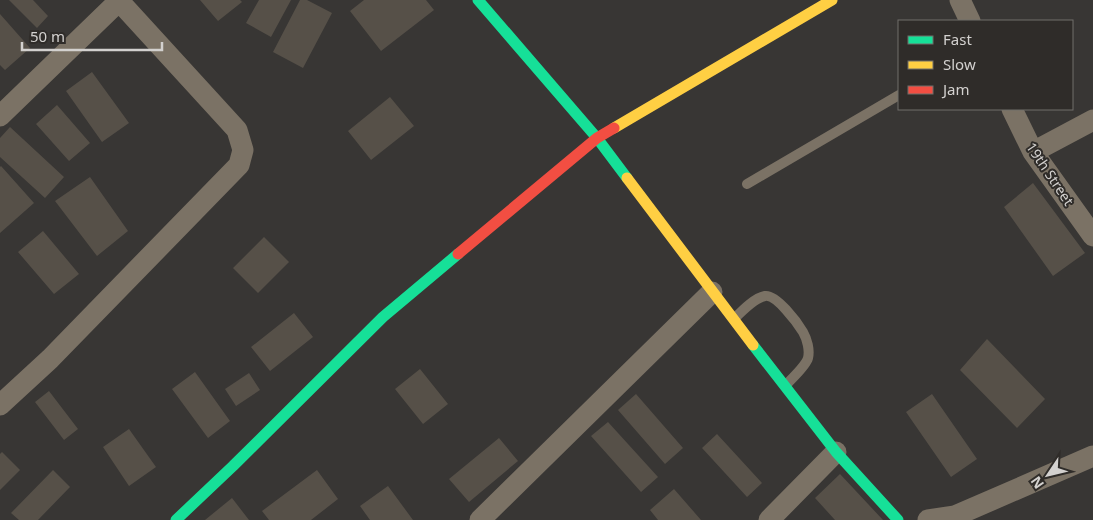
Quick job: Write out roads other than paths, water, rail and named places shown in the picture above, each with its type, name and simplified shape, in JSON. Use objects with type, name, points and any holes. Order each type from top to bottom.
[{"type":"street","points":[[478,0],[598,138],[712,292],[836,452],[898,520]]},
{"type":"street","points":[[176,520],[383,317],[598,138],[832,0]]},
{"type":"street","points":[[960,0],[970,20]]},
{"type":"street","points":[[0,116],[119,1],[237,130],[243,150],[240,165],[50,359],[0,405]]},
{"type":"street","name":"19th Street","points":[[1012,110],[1033,152],[1093,236]]},
{"type":"street","points":[[1033,152],[1093,120]]},
{"type":"street","points":[[480,520],[712,292]]},
{"type":"street","points":[[769,520],[836,452]]},
{"type":"street","points":[[928,520],[955,516],[1093,456]]},
{"type":"lane","points":[[748,184],[898,96]]},
{"type":"lane","points":[[733,319],[752,302],[765,296],[773,297],[803,332],[807,343],[808,359],[785,385]]}]
